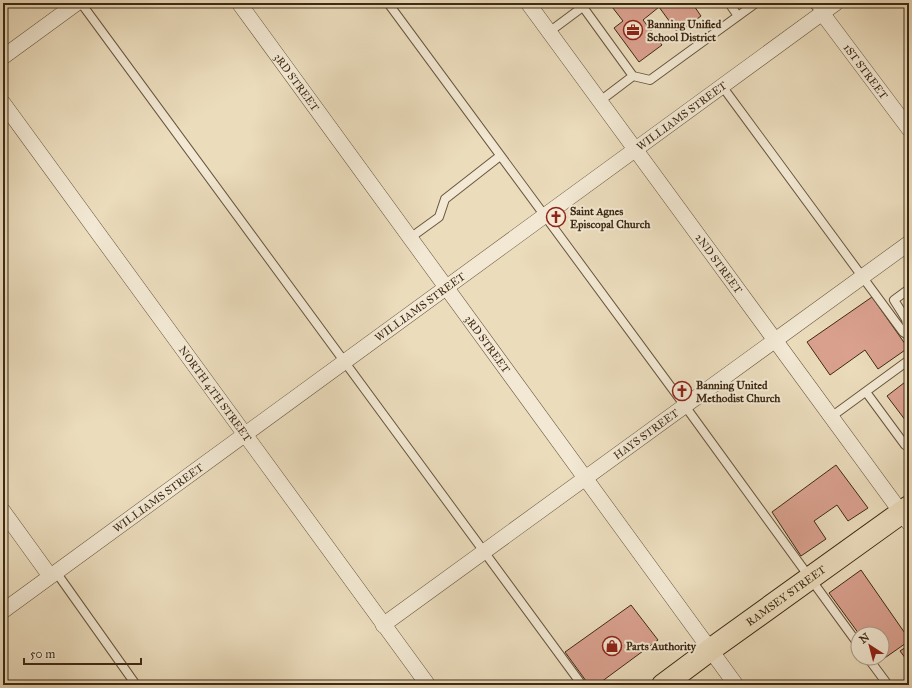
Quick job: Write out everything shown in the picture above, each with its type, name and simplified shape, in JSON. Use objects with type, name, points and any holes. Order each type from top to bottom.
[{"type":"main road","name":"RAMSEY STREET","points":[[663,685],[810,578],[906,514]]},
{"type":"street","points":[[3,57],[77,3]]},
{"type":"street","name":"3RD STREET","points":[[239,3],[736,685]]},
{"type":"street","name":"2ND STREET","points":[[528,3],[831,417],[906,514]]},
{"type":"street","name":"WILLIAMS STREET","points":[[3,611],[722,86],[818,8],[836,3]]},
{"type":"street","name":"1ST STREET","points":[[818,8],[909,129]]},
{"type":"street","name":"NORTH 4TH STREET","points":[[3,103],[428,685]]},
{"type":"street","name":"HAYS STREET","points":[[384,625],[909,243]]},
{"type":"street","points":[[3,511],[53,574]]},
{"type":"lane","points":[[81,3],[582,685]]},
{"type":"lane","points":[[388,3],[850,633]]},
{"type":"lane","points":[[728,3],[738,16]]},
{"type":"lane","points":[[549,32],[586,5],[633,76],[650,80],[756,3]]},
{"type":"lane","points":[[600,100],[633,76]]},
{"type":"lane","points":[[722,86],[903,332],[909,335]]},
{"type":"lane","points":[[410,238],[438,217],[445,199],[500,156]]},
{"type":"lane","points":[[909,289],[894,300],[906,319],[909,335]]},
{"type":"lane","points":[[831,417],[909,360]]},
{"type":"lane","points":[[866,392],[905,445]]},
{"type":"lane","points":[[53,574],[134,682],[134,685]]},
{"type":"lane","points":[[874,666],[888,685]]},
{"type":"building","name":"Banning Unified School District","points":[[609,3],[692,3],[701,16],[678,33],[659,7],[643,20],[662,45],[639,62],[614,28],[623,21]]},
{"type":"building","points":[[872,297],[908,348],[878,369],[865,350],[830,375],[807,342]]},
{"type":"building","points":[[909,379],[909,425],[887,396]]},
{"type":"building","points":[[836,465],[868,508],[848,521],[837,505],[814,521],[826,539],[801,556],[772,512]]},
{"type":"building","points":[[861,570],[909,641],[890,654],[890,626],[853,626],[829,593]]},
{"type":"building","name":"Parts Authority","points":[[631,605],[658,640],[597,685],[589,685],[565,652]]},
{"type":"building","points":[[909,645],[909,663],[900,651]]},
{"type":"place","name":"Banning Unified School District","points":[[633,30]]},
{"type":"place","name":"Saint Agnes Episcopal Church","points":[[556,217]]},
{"type":"place","name":"Banning United Methodist Church","points":[[682,391]]},
{"type":"place","name":"Parts Authority","points":[[612,646]]}]
